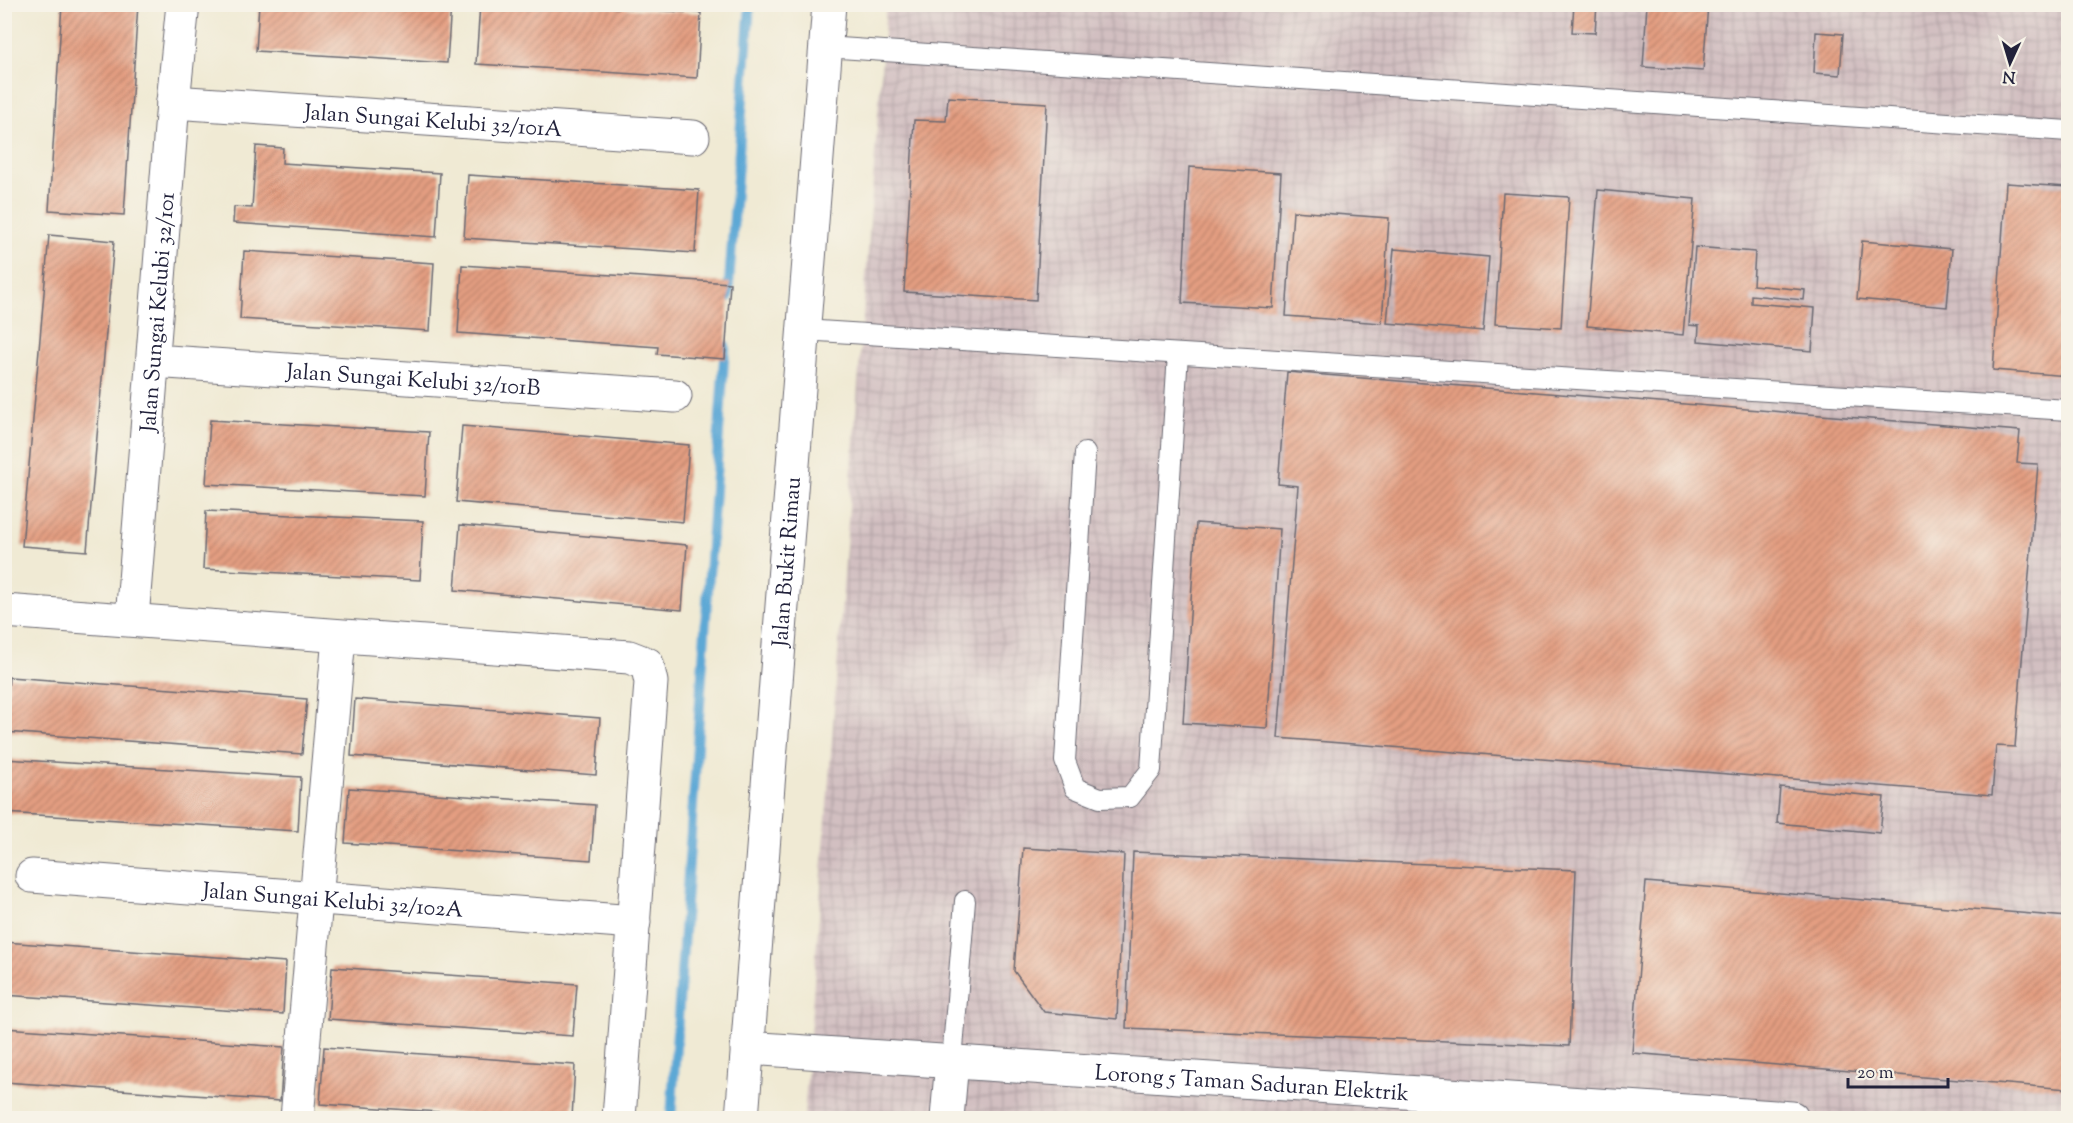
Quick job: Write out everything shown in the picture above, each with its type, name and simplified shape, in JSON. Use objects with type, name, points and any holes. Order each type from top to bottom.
[{"type":"street","name":"Jalan Sungai Kelubi 32/101","points":[[132,619],[173,102],[183,4]]},
{"type":"street","name":"Jalan Bukit Rimau","points":[[742,1119],[828,4]]},
{"type":"street","name":"Jalan Sungai Kelubi 32/101A","points":[[173,102],[693,137]]},
{"type":"street","name":"Jalan Sungai Kelubi 32/101B","points":[[153,361],[675,396]]},
{"type":"street","points":[[4,611],[629,657],[647,664],[651,682],[619,1119]]},
{"type":"street","points":[[297,1119],[339,637]]},
{"type":"street","name":"Jalan Sungai Kelubi 32/102A","points":[[32,876],[634,922]]},
{"type":"street","name":"Lorong 5 Taman Saduran Elektrik","points":[[747,1048],[952,1060],[1792,1119]]},
{"type":"street","points":[[948,1119],[952,1060]]},
{"type":"lane","points":[[825,47],[2068,131]]},
{"type":"lane","points":[[803,330],[2068,410]]},
{"type":"lane","points":[[1085,453],[1065,761],[1075,788],[1100,798],[1130,797],[1151,770],[1179,354]]},
{"type":"lane","points":[[952,1060],[965,901]]},
{"type":"shaded area","points":[[886,5],[2068,5],[2068,1118],[804,1118]]},
{"type":"building","points":[[62,4],[138,4],[124,215],[49,210]]},
{"type":"building","points":[[259,4],[451,4],[447,63],[256,51]]},
{"type":"building","points":[[480,4],[558,4],[701,13],[697,78],[476,64]]},
{"type":"building","points":[[1574,4],[1597,4],[1595,33],[1572,32]]},
{"type":"building","points":[[1647,4],[1708,4],[1703,71],[1643,67]]},
{"type":"building","points":[[1816,32],[1843,34],[1840,75],[1814,73]]},
{"type":"building","points":[[948,97],[1047,103],[1036,300],[904,292],[914,120],[946,121]]},
{"type":"building","points":[[256,146],[283,148],[282,163],[440,173],[436,237],[233,223],[234,207],[252,208]]},
{"type":"building","points":[[1189,167],[1281,173],[1273,308],[1182,303]]},
{"type":"building","points":[[468,175],[699,190],[695,253],[464,238]]},
{"type":"building","points":[[2006,183],[2068,187],[2068,376],[1993,370]]},
{"type":"building","points":[[1598,190],[1695,199],[1683,335],[1587,326]]},
{"type":"building","points":[[1503,193],[1569,197],[1561,328],[1495,324]]},
{"type":"building","points":[[1293,211],[1389,218],[1382,323],[1286,316]]},
{"type":"building","points":[[49,235],[114,241],[87,551],[22,546]]},
{"type":"building","points":[[1862,241],[1952,249],[1947,307],[1857,299]]},
{"type":"building","points":[[1695,247],[1755,252],[1753,285],[1805,290],[1804,300],[1751,295],[1751,303],[1815,308],[1812,351],[1698,341],[1699,326],[1689,325]]},
{"type":"building","points":[[1394,249],[1489,257],[1483,331],[1387,323]]},
{"type":"building","points":[[244,251],[434,263],[430,331],[240,319]]},
{"type":"building","points":[[462,265],[730,283],[725,359],[657,354],[658,347],[458,333]]},
{"type":"building","points":[[1287,372],[2020,431],[2017,463],[2038,464],[2015,747],[1996,746],[1992,795],[1278,738],[1298,486],[1278,484]]},
{"type":"building","points":[[210,420],[429,432],[425,496],[206,484]]},
{"type":"building","points":[[462,426],[689,445],[683,522],[456,502]]},
{"type":"building","points":[[206,511],[423,521],[420,580],[203,569]]},
{"type":"building","points":[[1196,523],[1280,529],[1267,728],[1183,723]]},
{"type":"building","points":[[460,525],[687,545],[682,610],[455,590]]},
{"type":"building","points":[[9,677],[307,699],[302,754],[5,732]]},
{"type":"building","points":[[355,699],[600,718],[596,775],[351,756]]},
{"type":"building","points":[[4,759],[301,777],[298,831],[4,813]]},
{"type":"building","points":[[1780,787],[1884,797],[1880,833],[1777,823]]},
{"type":"building","points":[[349,788],[595,805],[591,860],[345,843]]},
{"type":"building","points":[[1023,848],[1124,854],[1117,1019],[1044,1012],[1014,971]]},
{"type":"building","points":[[1133,852],[1576,870],[1569,1046],[1126,1028]]},
{"type":"building","points":[[1646,882],[2068,917],[2068,1089],[1632,1053]]},
{"type":"building","points":[[4,942],[286,962],[283,1014],[4,995]]},
{"type":"building","points":[[332,967],[577,984],[573,1036],[328,1019]]},
{"type":"building","points":[[4,1028],[284,1047],[280,1101],[4,1082]]},
{"type":"building","points":[[324,1047],[575,1065],[572,1118],[530,1118],[320,1104]]},
{"type":"waterway","points":[[728,297],[750,4]]},
{"type":"waterway","points":[[671,1118],[725,346]]}]
